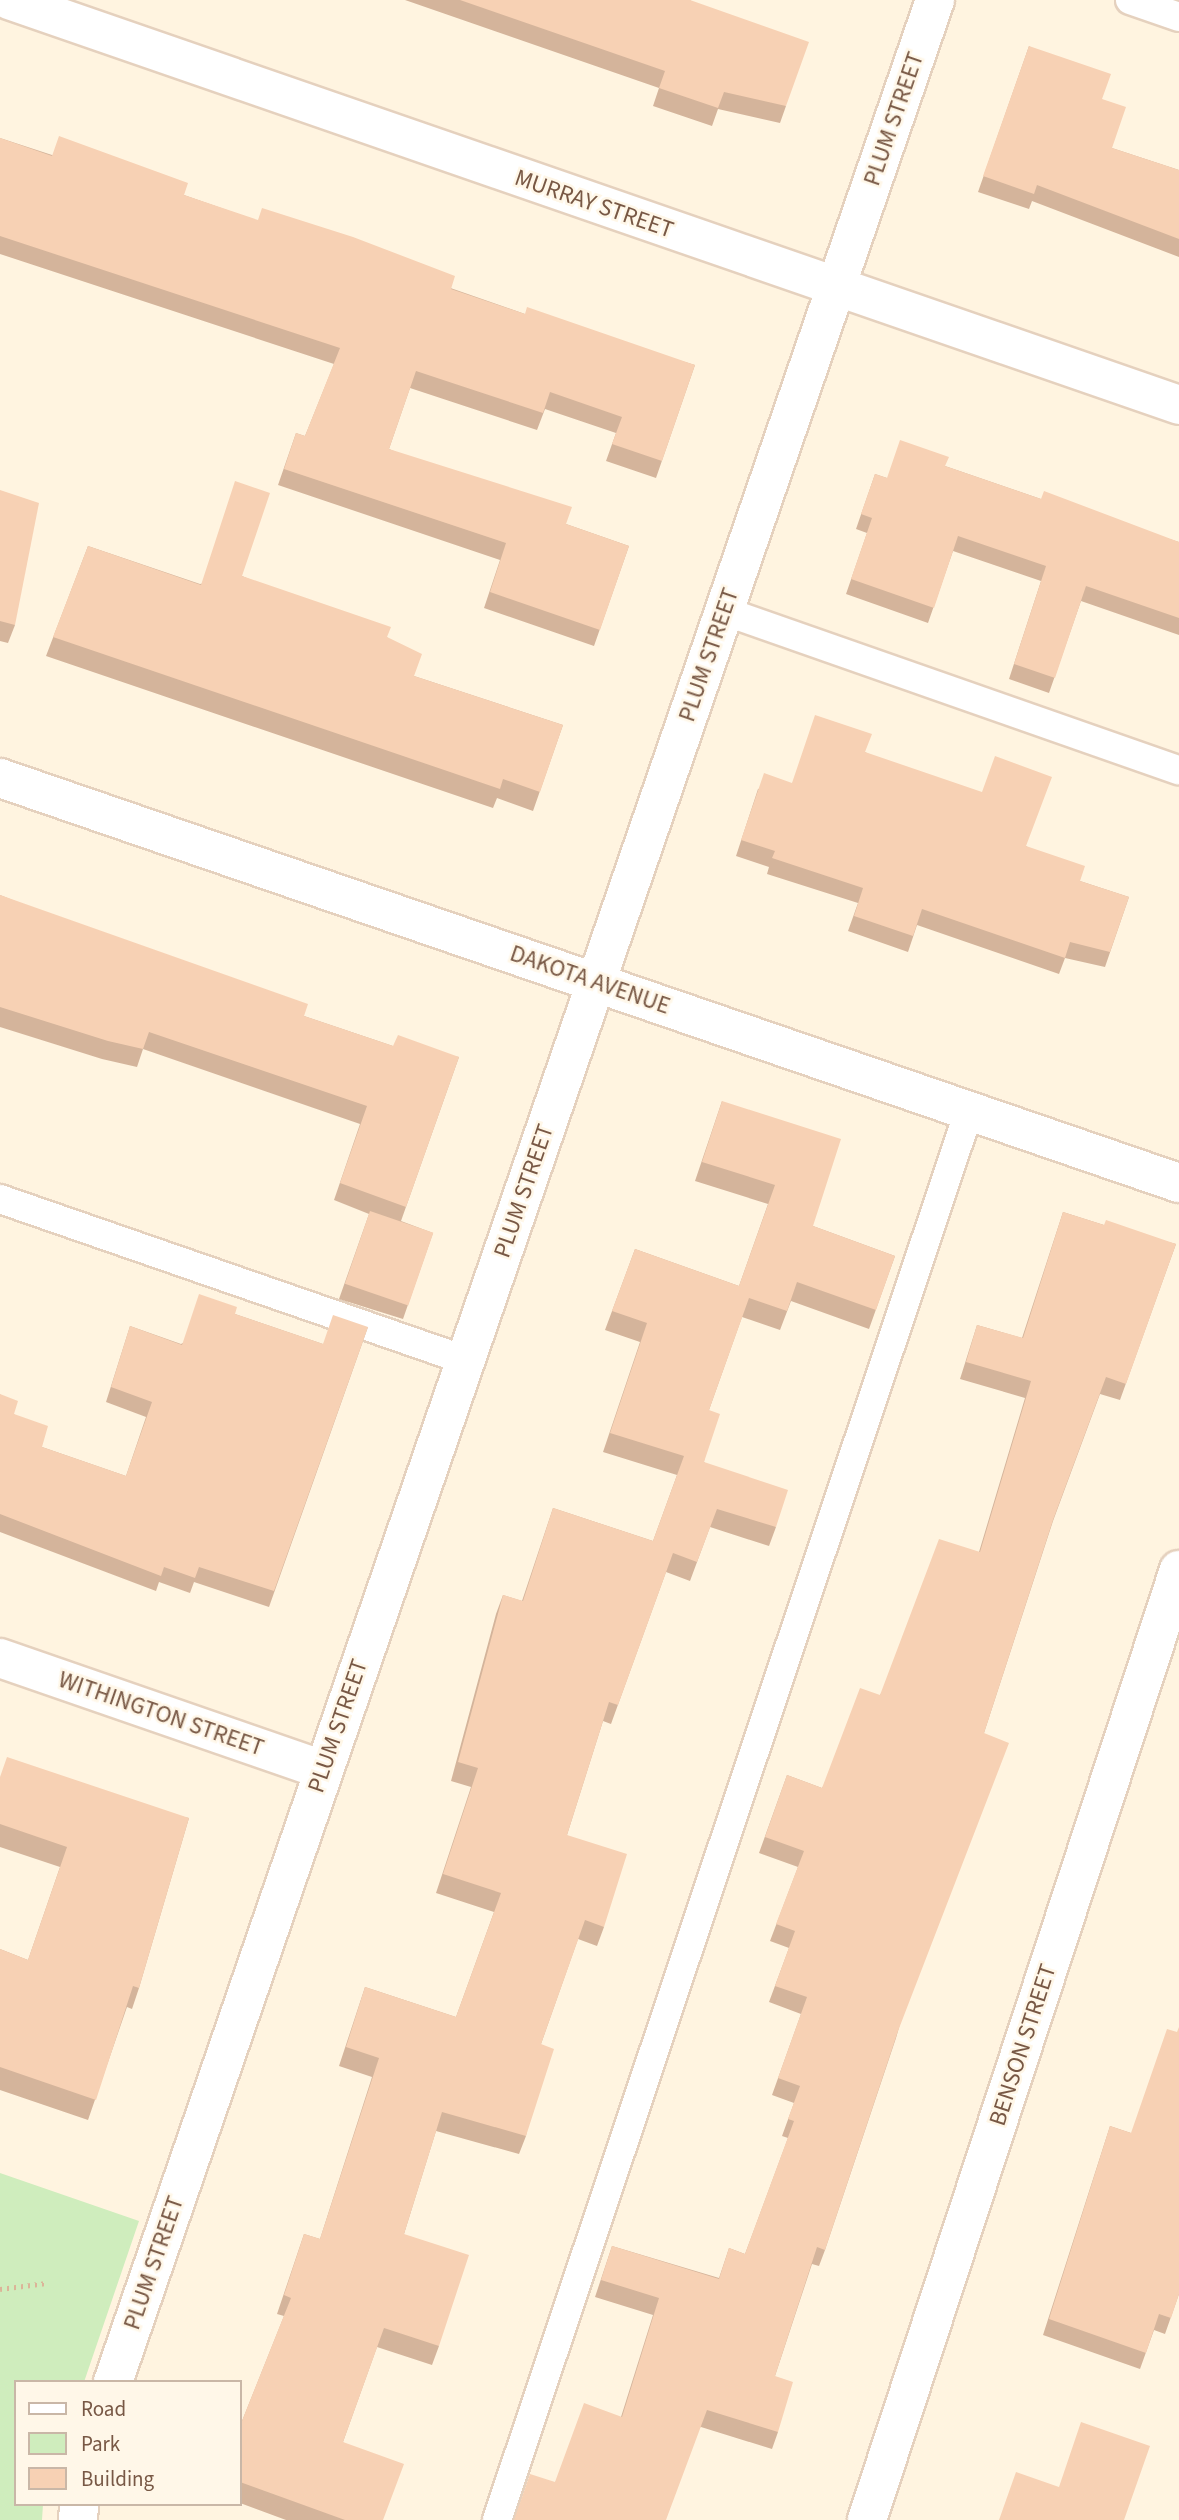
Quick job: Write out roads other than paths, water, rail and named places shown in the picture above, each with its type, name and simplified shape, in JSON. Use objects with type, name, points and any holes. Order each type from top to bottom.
[{"type":"street","name":"MURRAY STREET","points":[[9,0],[836,289],[1179,405]]},
{"type":"street","name":"PLUM STREET","points":[[114,2380],[934,0]]},
{"type":"street","name":"DAKOTA AVENUE","points":[[0,778],[1179,1183]]},
{"type":"street","name":"BENSON STREET","points":[[867,2520],[1179,1570]]},
{"type":"street","name":"WITHINGTON STREET","points":[[0,1658],[323,1770]]},
{"type":"lane","points":[[1130,0],[1179,17]]},
{"type":"lane","points":[[724,611],[1179,770]]},
{"type":"lane","points":[[497,2520],[969,1111]]},
{"type":"lane","points":[[0,1199],[465,1360]]}]
